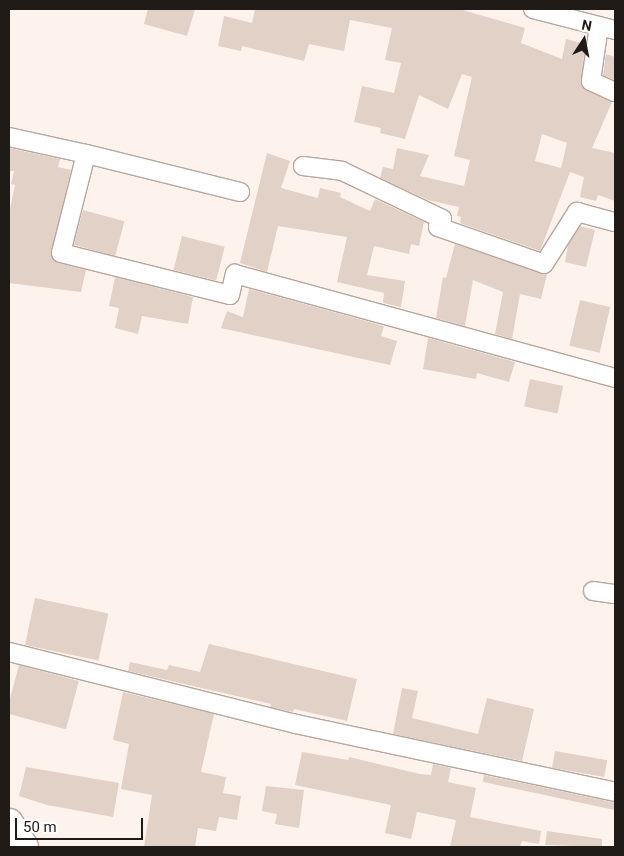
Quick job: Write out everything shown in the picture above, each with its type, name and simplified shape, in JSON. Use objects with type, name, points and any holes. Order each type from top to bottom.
[{"type":"main road","points":[[9,823],[24,847]]},
{"type":"street","points":[[533,9],[607,28],[591,81],[615,92]]},
{"type":"street","points":[[9,137],[240,192]]},
{"type":"street","points":[[86,154],[61,254],[230,295],[235,274],[615,378]]},
{"type":"street","points":[[303,166],[342,171],[442,219],[438,227],[544,264],[577,212],[615,222]]},
{"type":"street","points":[[593,591],[615,594]]},
{"type":"street","points":[[9,652],[296,724],[615,792]]},
{"type":"building","points":[[148,9],[195,9],[187,36],[144,24]]},
{"type":"building","points":[[255,9],[459,9],[525,28],[521,43],[562,59],[566,39],[585,44],[581,86],[612,102],[592,148],[615,153],[615,201],[598,195],[596,201],[580,197],[584,177],[570,172],[540,251],[460,223],[461,217],[457,216],[459,207],[428,200],[380,178],[383,167],[393,169],[397,148],[429,155],[420,176],[464,186],[470,160],[454,156],[472,77],[462,74],[448,109],[419,95],[405,139],[380,133],[381,128],[354,122],[362,86],[394,93],[401,63],[385,60],[392,28],[350,20],[344,51],[309,44],[304,61],[242,46],[241,51],[218,46],[224,16],[252,23]],"holes":[[[542,134],[567,143],[561,168],[535,161]]]},
{"type":"building","points":[[606,54],[615,57],[615,80],[603,75]]},
{"type":"building","points":[[9,148],[60,159],[58,167],[71,170],[51,255],[58,263],[86,270],[81,292],[9,283],[9,214],[15,185],[11,184],[14,171],[9,171]]},
{"type":"building","points":[[267,153],[290,161],[281,188],[318,198],[320,188],[341,193],[340,197],[370,211],[375,199],[424,222],[419,246],[411,244],[409,254],[374,246],[367,275],[405,281],[401,307],[383,303],[384,293],[337,282],[347,237],[278,226],[267,272],[240,263]]},
{"type":"building","points":[[83,210],[125,221],[115,256],[74,245]]},
{"type":"building","points":[[580,226],[595,230],[586,267],[565,262],[568,245]]},
{"type":"building","points":[[182,236],[225,247],[216,281],[174,270]]},
{"type":"building","points":[[455,244],[547,274],[541,299],[520,294],[512,339],[495,334],[503,292],[473,280],[465,326],[436,318],[443,277],[446,278]]},
{"type":"building","points":[[115,277],[193,297],[188,324],[142,316],[138,334],[115,328],[119,308],[109,306]]},
{"type":"building","points":[[249,289],[384,326],[381,336],[397,341],[390,365],[221,328],[227,311],[243,317]]},
{"type":"building","points":[[580,300],[610,307],[600,353],[569,346]]},
{"type":"building","points":[[428,338],[515,362],[509,382],[477,373],[476,379],[423,369]]},
{"type":"building","points":[[530,379],[563,386],[557,413],[524,406]]},
{"type":"building","points":[[35,598],[108,614],[98,661],[25,645]]},
{"type":"building","points":[[209,644],[357,679],[347,721],[294,709],[293,712],[270,707],[271,704],[128,671],[130,662],[167,670],[169,665],[200,672]]},
{"type":"building","points":[[19,665],[79,681],[66,729],[9,714],[9,702]]},
{"type":"building","points":[[402,688],[418,691],[412,718],[478,734],[487,698],[534,709],[522,761],[393,734]]},
{"type":"building","points":[[123,692],[214,714],[201,772],[226,777],[223,793],[241,796],[237,820],[219,817],[216,831],[198,828],[195,847],[144,847],[152,795],[121,789],[129,744],[113,740]]},
{"type":"building","points":[[555,751],[607,760],[604,777],[552,768]]},
{"type":"building","points":[[302,752],[348,760],[349,757],[420,774],[431,775],[433,764],[451,768],[448,782],[476,788],[470,817],[541,831],[539,844],[522,841],[520,847],[450,847],[456,820],[417,812],[411,839],[385,833],[391,805],[295,785]]},
{"type":"building","points":[[26,767],[119,783],[113,817],[47,805],[19,796]]},
{"type":"building","points":[[484,775],[615,803],[614,810],[483,782]]},
{"type":"building","points":[[266,786],[304,790],[299,828],[275,824],[277,814],[262,811]]},
{"type":"building","points":[[547,831],[602,839],[602,847],[545,845]]}]
